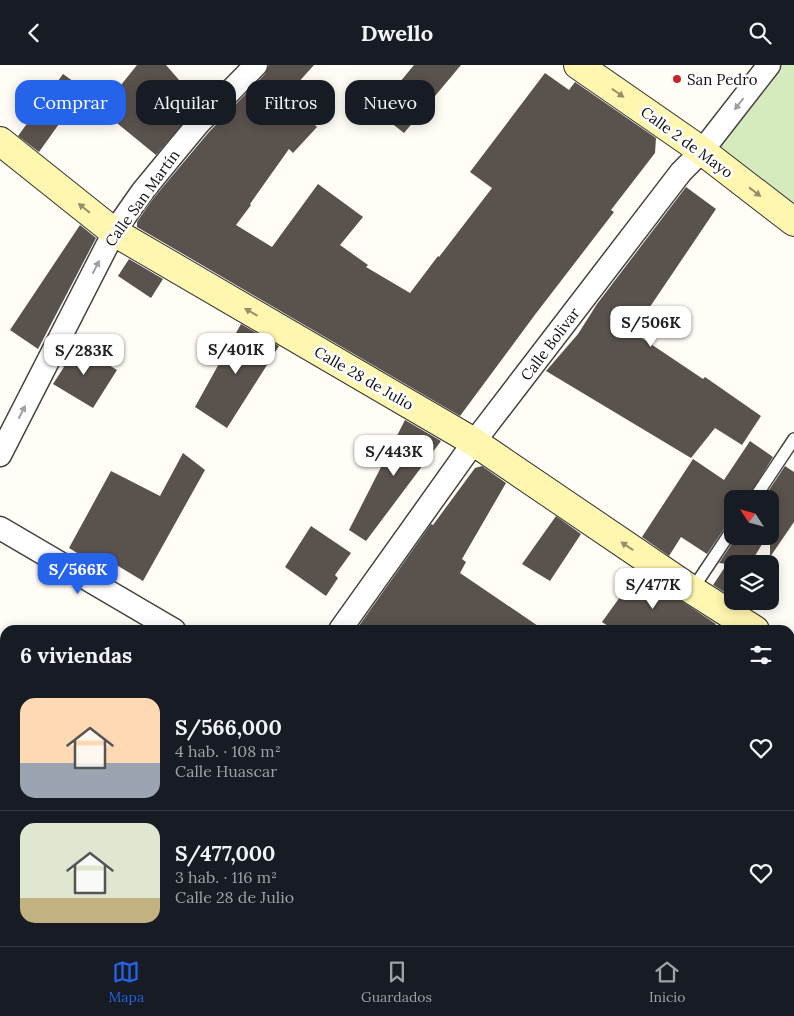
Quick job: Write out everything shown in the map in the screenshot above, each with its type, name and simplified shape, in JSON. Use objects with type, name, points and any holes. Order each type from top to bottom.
[{"type":"street","name":"Calle San Martín","points":[[0,455],[114,233],[142,192],[178,147],[256,65]]},
{"type":"street","name":"Calle 2 de Mayo","points":[[578,65],[702,151],[794,222]]},
{"type":"street","name":"Calle Bolivar","points":[[344,625],[474,442],[681,172],[702,151],[769,65]]},
{"type":"street","name":"Calle 28 de Julio","points":[[0,141],[114,233],[474,442],[692,590],[747,625]]},
{"type":"street","points":[[0,528],[165,625]]},
{"type":"lane","points":[[760,490],[794,439]]},
{"type":"lane","points":[[692,590],[724,542]]},
{"type":"green space","points":[[769,65],[794,65],[794,222],[702,151]]},
{"type":"building","points":[[137,65],[166,65],[179,80],[136,80],[136,125],[182,125],[156,155],[119,125],[126,125],[125,80]]},
{"type":"building","points":[[269,65],[314,65],[300,80],[259,80],[265,74]]},
{"type":"building","points":[[414,65],[461,65],[435,96],[435,80],[402,80]]},
{"type":"building","points":[[545,73],[569,90],[575,82],[656,138],[655,153],[611,210],[614,212],[460,416],[137,227],[137,222],[152,200],[216,125],[236,125],[236,104],[246,94],[246,125],[315,125],[317,127],[293,153],[289,149],[236,225],[272,247],[318,184],[363,217],[340,245],[368,265],[366,267],[410,293],[492,188],[470,172]]},
{"type":"building","points":[[63,74],[71,80],[59,80]]},
{"type":"building","points":[[26,125],[58,125],[39,152],[18,136]]},
{"type":"building","points":[[394,125],[411,125],[404,133]]},
{"type":"building","points":[[686,187],[716,209],[633,332],[703,379],[705,377],[761,416],[742,445],[715,428],[691,458],[546,371],[578,334],[597,304]]},
{"type":"building","points":[[80,225],[96,238],[38,349],[10,330]]},
{"type":"building","points":[[129,259],[163,279],[151,298],[118,276]]},
{"type":"building","points":[[241,324],[279,346],[227,428],[195,407]]},
{"type":"building","points":[[74,344],[117,370],[93,408],[53,384],[64,367],[61,365]]},
{"type":"building","points":[[405,420],[441,441],[366,541],[349,530]]},
{"type":"building","points":[[750,441],[773,457],[753,490],[724,490],[724,529],[707,554],[681,537],[669,556],[642,537],[693,459],[724,480]]},
{"type":"building","points":[[183,453],[205,470],[143,581],[100,555],[95,564],[69,548],[111,471],[160,496]]},
{"type":"building","points":[[482,466],[506,483],[462,559],[466,562],[460,573],[537,625],[360,625],[431,524],[433,525],[475,468]]},
{"type":"building","points":[[785,466],[794,472],[794,522],[779,544],[779,490],[769,490]]},
{"type":"building","points":[[556,516],[581,534],[550,581],[522,564]]},
{"type":"building","points":[[311,526],[351,553],[335,575],[338,578],[326,596],[285,567]]},
{"type":"building","points":[[731,545],[762,545],[755,555],[724,555]]},
{"type":"building","points":[[770,545],[778,545],[771,555]]},
{"type":"building","points":[[724,556],[724,564],[719,563]]},
{"type":"building","points":[[724,568],[724,592],[713,585]]},
{"type":"building","points":[[638,572],[716,624],[606,625],[602,622]]},
{"type":"place","name":"San Pedro","points":[[677,79]]}]
